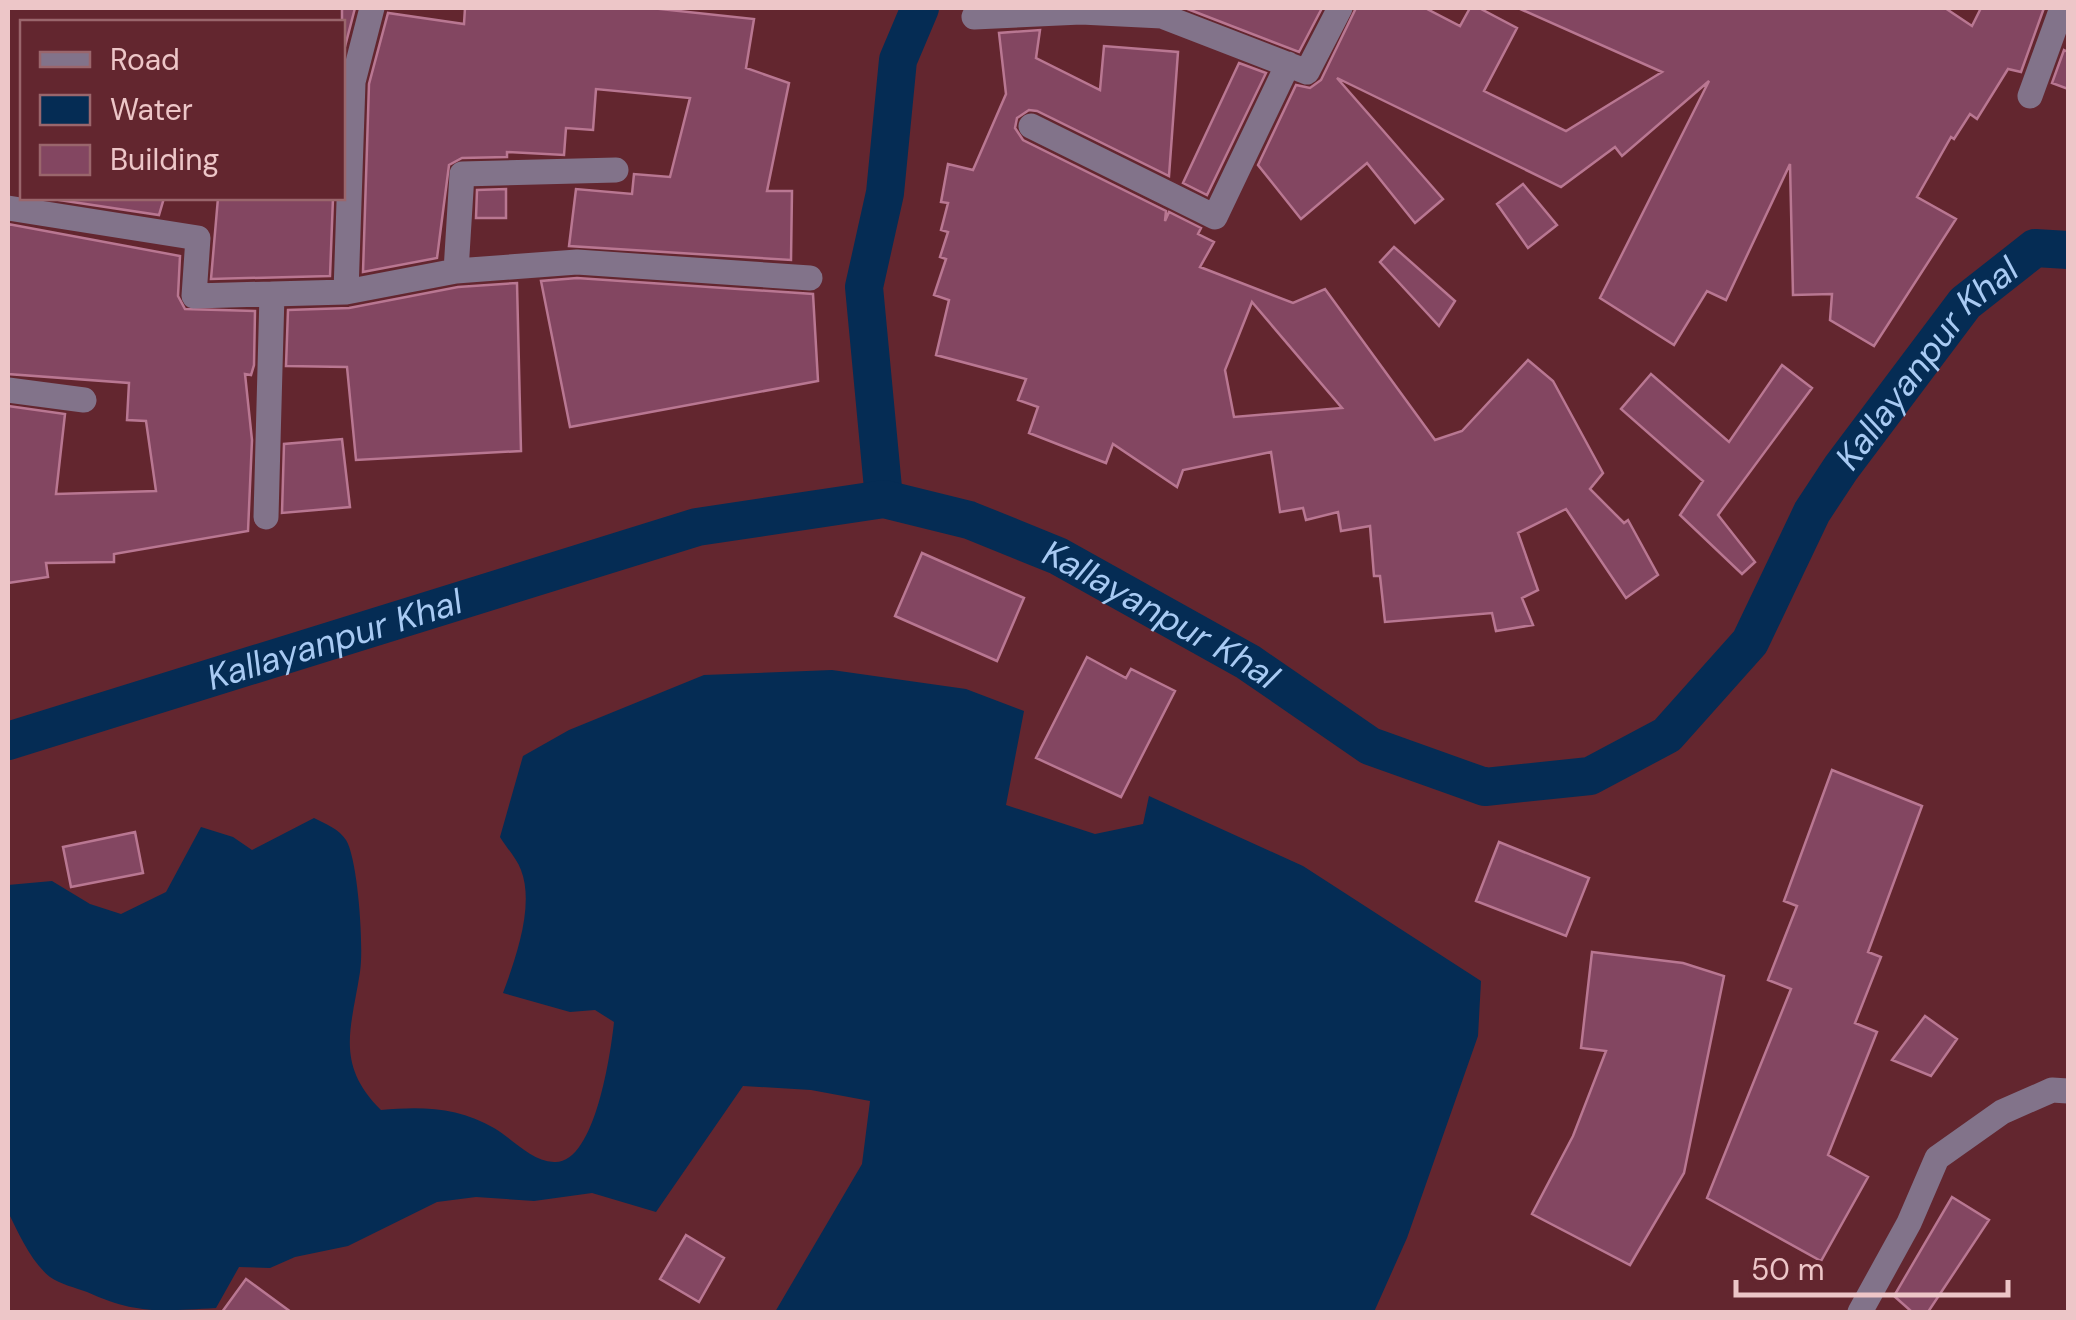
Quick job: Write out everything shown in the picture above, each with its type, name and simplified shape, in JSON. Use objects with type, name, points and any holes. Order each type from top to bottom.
[{"type":"street","points":[[346,292],[353,82],[372,8]]},
{"type":"street","points":[[974,17],[1081,12],[1162,16],[1307,72],[1340,8]]},
{"type":"street","points":[[2030,96],[2062,8]]},
{"type":"street","points":[[1031,126],[1216,217],[1288,64]]},
{"type":"street","points":[[456,272],[462,174],[616,170]]},
{"type":"street","points":[[8,208],[198,238],[194,296],[346,292],[456,272],[577,262],[810,278]]},
{"type":"street","points":[[266,517],[272,294]]},
{"type":"street","points":[[8,390],[84,400]]},
{"type":"street","points":[[1860,1312],[1909,1223],[1937,1158],[2002,1112],[2052,1090],[2068,1090]]},
{"type":"water","points":[[832,670],[966,689],[1024,711],[1006,805],[1095,834],[1143,824],[1149,796],[1303,866],[1481,981],[1478,1036],[1407,1238],[1374,1312],[775,1312],[862,1164],[870,1101],[811,1090],[743,1086],[656,1212],[592,1193],[534,1201],[476,1197],[437,1202],[348,1246],[295,1257],[270,1268],[239,1267],[216,1308],[165,1310],[121,1305],[58,1282],[37,1263],[8,1212],[8,885],[52,881],[90,904],[121,914],[166,892],[201,827],[233,837],[252,850],[314,818],[323,822],[346,840],[354,865],[361,961],[350,1046],[357,1077],[367,1093],[381,1110],[425,1108],[481,1121],[538,1158],[554,1162],[568,1158],[590,1127],[605,1080],[614,1022],[595,1010],[570,1012],[503,993],[522,933],[526,900],[521,870],[500,837],[523,756],[569,730],[704,675]]},
{"type":"building","points":[[342,8],[355,8],[345,46],[345,20]]},
{"type":"building","points":[[465,8],[651,8],[754,19],[746,68],[789,83],[767,191],[792,191],[791,260],[569,246],[576,189],[632,194],[634,174],[670,177],[690,98],[596,89],[593,130],[566,128],[564,155],[507,152],[507,157],[462,158],[449,165],[437,258],[363,272],[369,84],[388,13],[464,24]]},
{"type":"building","points":[[1185,8],[1322,8],[1299,52]]},
{"type":"building","points":[[1356,8],[1425,8],[1460,26],[1470,8],[1479,8],[1517,28],[1484,91],[1566,131],[1662,72],[1518,8],[1945,8],[1972,26],[1981,8],[2044,8],[2021,72],[2008,69],[1977,119],[1970,114],[1954,139],[1951,137],[1917,197],[1956,219],[1874,346],[1830,320],[1832,294],[1793,295],[1790,164],[1726,300],[1707,291],[1674,345],[1600,298],[1709,81],[1622,156],[1615,147],[1561,187],[1337,78],[1443,199],[1415,223],[1367,163],[1301,219],[1258,165],[1296,85],[1310,88],[1321,80]]},
{"type":"building","points":[[1040,30],[1036,58],[1100,90],[1104,46],[1178,52],[1169,176],[1037,111],[1029,110],[1017,118],[1015,128],[1023,140],[1166,211],[1165,221],[1169,212],[1201,228],[1198,234],[1214,242],[1200,267],[1293,303],[1325,289],[1435,440],[1462,431],[1528,360],[1553,381],[1603,473],[1590,489],[1624,523],[1628,520],[1658,575],[1626,598],[1566,509],[1518,533],[1538,590],[1522,598],[1533,625],[1496,631],[1492,613],[1385,622],[1380,576],[1374,576],[1370,526],[1341,531],[1338,512],[1306,520],[1303,508],[1280,512],[1271,452],[1183,470],[1177,487],[1113,444],[1106,463],[1029,433],[1038,407],[1018,400],[1026,379],[936,355],[949,300],[934,295],[946,259],[940,257],[948,232],[941,230],[948,203],[941,202],[948,164],[973,170],[1006,94],[999,33]],"holes":[[[1252,302],[1342,408],[1234,417],[1225,370]]]},
{"type":"building","points":[[2064,50],[2068,52],[2068,89],[2052,83]]},
{"type":"building","points":[[1239,63],[1266,73],[1207,195],[1183,183]]},
{"type":"building","points":[[1523,184],[1557,225],[1528,248],[1497,204]]},
{"type":"building","points":[[506,189],[506,218],[476,218],[477,190]]},
{"type":"building","points":[[59,200],[163,200],[159,215]]},
{"type":"building","points":[[218,200],[333,200],[330,276],[211,279]]},
{"type":"building","points":[[8,224],[180,256],[178,296],[185,309],[255,311],[254,365],[251,375],[245,374],[252,440],[248,531],[114,554],[114,562],[46,563],[48,577],[8,583],[8,406],[65,414],[56,494],[156,491],[146,421],[127,420],[129,383],[8,374]]},
{"type":"building","points":[[1394,247],[1455,301],[1439,326],[1380,262]]},
{"type":"building","points":[[577,278],[813,294],[818,381],[570,427],[541,281]]},
{"type":"building","points":[[517,283],[521,451],[356,460],[347,367],[286,366],[288,310],[349,308],[458,287]]},
{"type":"building","points":[[1782,365],[1812,388],[1718,515],[1755,562],[1742,574],[1680,515],[1703,481],[1621,409],[1651,374],[1729,442]]},
{"type":"building","points":[[342,439],[350,507],[282,513],[284,444]]},
{"type":"building","points":[[922,553],[1024,598],[997,661],[895,616]]},
{"type":"building","points":[[1087,657],[1126,678],[1131,669],[1175,691],[1121,797],[1036,758]]},
{"type":"building","points":[[1832,770],[1922,806],[1868,952],[1881,957],[1855,1023],[1877,1032],[1828,1155],[1868,1177],[1821,1261],[1707,1198],[1791,989],[1768,980],[1797,906],[1784,901]]},
{"type":"building","points":[[135,832],[143,873],[71,887],[63,847]]},
{"type":"building","points":[[1499,842],[1589,878],[1566,936],[1476,901]]},
{"type":"building","points":[[1592,952],[1683,963],[1724,976],[1684,1173],[1630,1265],[1532,1214],[1573,1136],[1606,1051],[1581,1048]]},
{"type":"building","points":[[1925,1016],[1957,1039],[1931,1076],[1892,1060]]},
{"type":"building","points":[[1952,1197],[1989,1220],[1928,1312],[1912,1312],[1894,1296]]},
{"type":"building","points":[[686,1235],[724,1258],[699,1302],[660,1279]]},
{"type":"building","points":[[246,1279],[291,1312],[222,1312]]},
{"type":"waterway","points":[[884,499],[864,287],[885,193],[898,60],[920,8]]},
{"type":"waterway","name":"Kallayanpur Khal","points":[[8,741],[697,527],[884,499],[969,520],[1058,556],[1248,662],[1370,746],[1485,787],[1590,776],[1667,735],[1750,642],[1812,512],[1965,303],[2035,248],[2068,250]]}]
